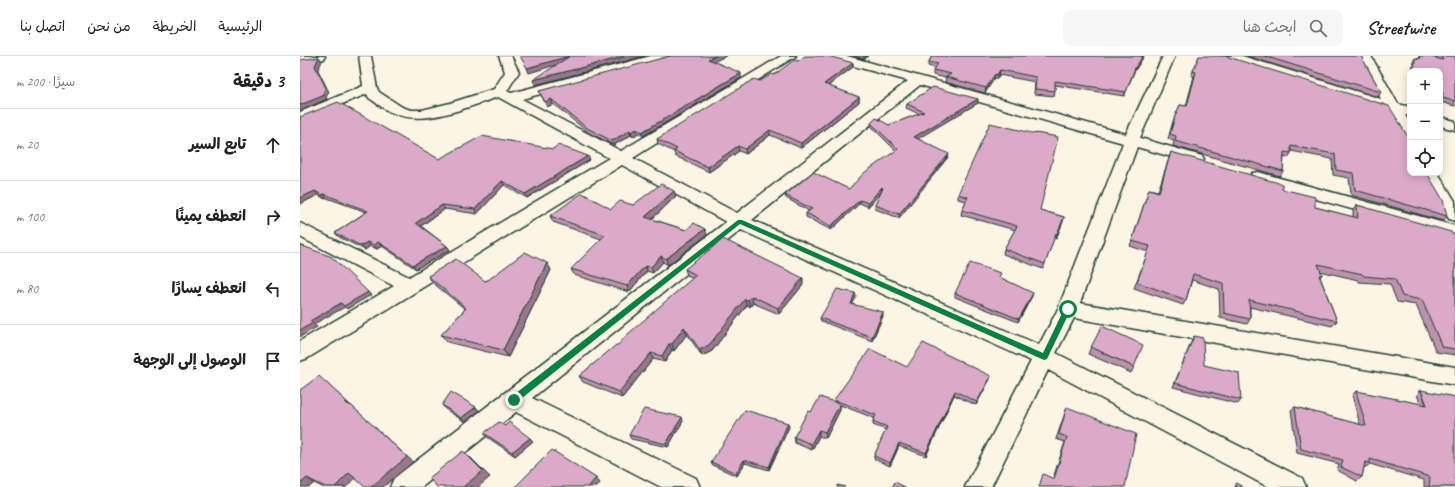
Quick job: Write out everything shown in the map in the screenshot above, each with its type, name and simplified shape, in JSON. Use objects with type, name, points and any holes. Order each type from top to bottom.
[{"type":"street","points":[[300,59],[319,56]]},
{"type":"street","points":[[365,56],[370,88],[374,95],[397,110],[410,114],[422,114],[454,107],[666,56]]},
{"type":"street","points":[[504,95],[512,72],[505,56]]},
{"type":"street","points":[[300,352],[412,286],[790,56]]},
{"type":"street","points":[[833,56],[1206,162]]},
{"type":"street","points":[[978,487],[1068,309],[1131,141],[1169,56]]},
{"type":"street","points":[[1228,56],[1407,111]]},
{"type":"street","points":[[1365,56],[1407,133]]},
{"type":"street","points":[[403,487],[918,80]]},
{"type":"street","points":[[300,117],[370,88]]},
{"type":"street","points":[[504,95],[740,222],[1044,357],[1293,487]]},
{"type":"street","points":[[1443,122],[1455,126]]},
{"type":"street","points":[[1244,173],[1455,232]]},
{"type":"street","points":[[1432,176],[1455,216]]},
{"type":"street","points":[[300,229],[412,286]]},
{"type":"street","points":[[1068,309],[1455,376]]},
{"type":"street","points":[[514,400],[687,487]]},
{"type":"building","points":[[520,56],[570,56],[527,68]]},
{"type":"building","points":[[570,56],[627,56],[533,80]]},
{"type":"building","points":[[670,56],[716,56],[708,59],[741,73],[642,132],[636,129],[631,132],[630,130],[612,141],[587,128],[551,99],[545,102],[539,91]]},
{"type":"building","points":[[805,56],[828,56],[853,63],[824,84],[859,97],[801,143],[770,130],[745,149],[738,146],[708,167],[674,151],[677,149],[657,139],[754,79],[760,81],[772,74],[774,75],[794,60],[798,61]]},
{"type":"building","points":[[932,56],[1143,56],[1135,68],[1126,92],[1055,81],[1055,91],[1035,89],[1036,77],[1000,70],[997,75],[995,74],[986,88],[946,77],[951,74],[933,70],[938,64],[929,62]]},
{"type":"building","points":[[1199,56],[1225,56],[1389,106],[1407,135],[1407,176],[1429,176],[1443,200],[1447,216],[1355,190],[1353,173],[1336,170],[1335,154],[1291,146],[1291,153],[1284,152],[1283,171],[1175,141],[1176,136],[1170,134],[1180,105],[1187,106],[1196,72],[1193,71]]},
{"type":"building","points":[[1264,56],[1361,56],[1381,92]]},
{"type":"building","points":[[1420,56],[1427,56],[1443,60],[1441,56],[1455,56],[1455,101],[1443,98],[1443,68],[1414,68],[1415,58],[1419,59]]},
{"type":"building","points":[[319,57],[315,66],[326,88],[323,94],[325,95],[300,105],[300,60]]},
{"type":"building","points":[[933,87],[978,99],[914,137],[949,154],[899,214],[875,205],[883,188],[882,187],[868,203],[860,200],[831,226],[806,213],[812,209],[785,195],[813,172],[849,189],[864,173],[898,149],[871,123],[876,118],[889,125],[924,112],[907,104]]},
{"type":"building","points":[[338,102],[439,159],[482,136],[553,149],[558,145],[588,156],[525,194],[502,181],[475,209],[442,205],[416,223],[447,246],[413,265],[378,242],[374,245],[367,242],[361,246],[335,233],[368,211],[324,194],[322,195],[315,191],[300,198],[300,117]]},
{"type":"building","points":[[990,123],[1036,134],[1058,137],[1040,210],[1064,217],[1057,234],[1056,233],[1045,264],[1004,249],[1017,226],[962,210],[968,197],[958,194]]},
{"type":"building","points":[[1171,152],[1282,184],[1282,189],[1315,197],[1315,207],[1358,218],[1357,205],[1451,232],[1455,235],[1455,349],[1442,347],[1422,300],[1402,296],[1395,279],[1364,276],[1362,274],[1318,264],[1322,275],[1319,275],[1337,321],[1249,300],[1250,319],[1224,313],[1223,283],[1193,274],[1186,300],[1137,282],[1150,246],[1132,241],[1149,189],[1159,192]]},
{"type":"building","points":[[661,184],[674,191],[645,217],[686,230],[694,223],[705,229],[666,259],[661,256],[651,267],[645,266],[627,286],[571,269],[605,235],[550,216],[582,193],[611,209],[620,201],[633,205]]},
{"type":"building","points":[[723,239],[803,278],[778,308],[752,296],[748,300],[745,299],[710,344],[700,350],[684,327],[672,344],[669,344],[662,356],[651,353],[619,392],[579,376],[616,345],[618,345],[628,334],[696,275],[685,269]]},
{"type":"building","points":[[300,245],[332,257],[368,292],[344,306],[341,303],[310,321],[313,323],[300,330]]},
{"type":"building","points":[[525,252],[547,263],[503,350],[441,335],[466,308],[428,276],[456,259],[485,281]]},
{"type":"building","points":[[970,263],[1001,273],[999,277],[1033,293],[1019,319],[955,293]]},
{"type":"building","points":[[837,289],[855,293],[851,304],[883,312],[872,337],[820,318]]},
{"type":"building","points":[[1102,326],[1143,345],[1134,367],[1091,347]]},
{"type":"building","points":[[1194,336],[1203,338],[1204,365],[1239,373],[1241,400],[1175,383]]},
{"type":"building","points":[[923,343],[991,376],[977,402],[955,391],[926,453],[899,443],[890,463],[874,456],[887,427],[873,421],[876,415],[834,400],[870,349],[907,367]]},
{"type":"building","points":[[319,376],[347,402],[345,403],[352,406],[407,457],[371,487],[365,487],[349,473],[335,487],[325,487],[307,478],[300,484],[300,390]]},
{"type":"building","points":[[1421,390],[1455,397],[1455,487],[1429,487],[1430,477],[1370,459],[1370,463],[1365,462],[1362,477],[1341,467],[1343,460],[1301,449],[1295,407],[1366,426],[1356,391],[1427,405]]},
{"type":"building","points":[[451,392],[476,407],[461,418],[442,405]]},
{"type":"building","points":[[820,397],[840,404],[825,432],[819,430],[811,444],[794,437],[808,411],[811,412]]},
{"type":"building","points":[[1067,407],[1136,434],[1125,487],[1039,487],[1043,474],[1054,479],[1067,437],[1059,434]]},
{"type":"building","points":[[644,409],[682,417],[666,444],[629,435]]},
{"type":"building","points":[[745,410],[788,423],[769,467],[744,460],[736,473],[711,462]]},
{"type":"building","points":[[499,422],[505,426],[509,422],[530,438],[512,452],[484,433]]},
{"type":"building","points":[[552,450],[596,478],[588,487],[515,487]]},
{"type":"building","points":[[463,451],[483,471],[463,487],[437,487],[429,478]]},
{"type":"building","points":[[895,482],[905,487],[892,487]]},
{"type":"building","points":[[1236,483],[1243,487],[1235,487]]},
{"type":"route","points":[[514,400],[740,222],[1044,357],[1068,309]]}]
